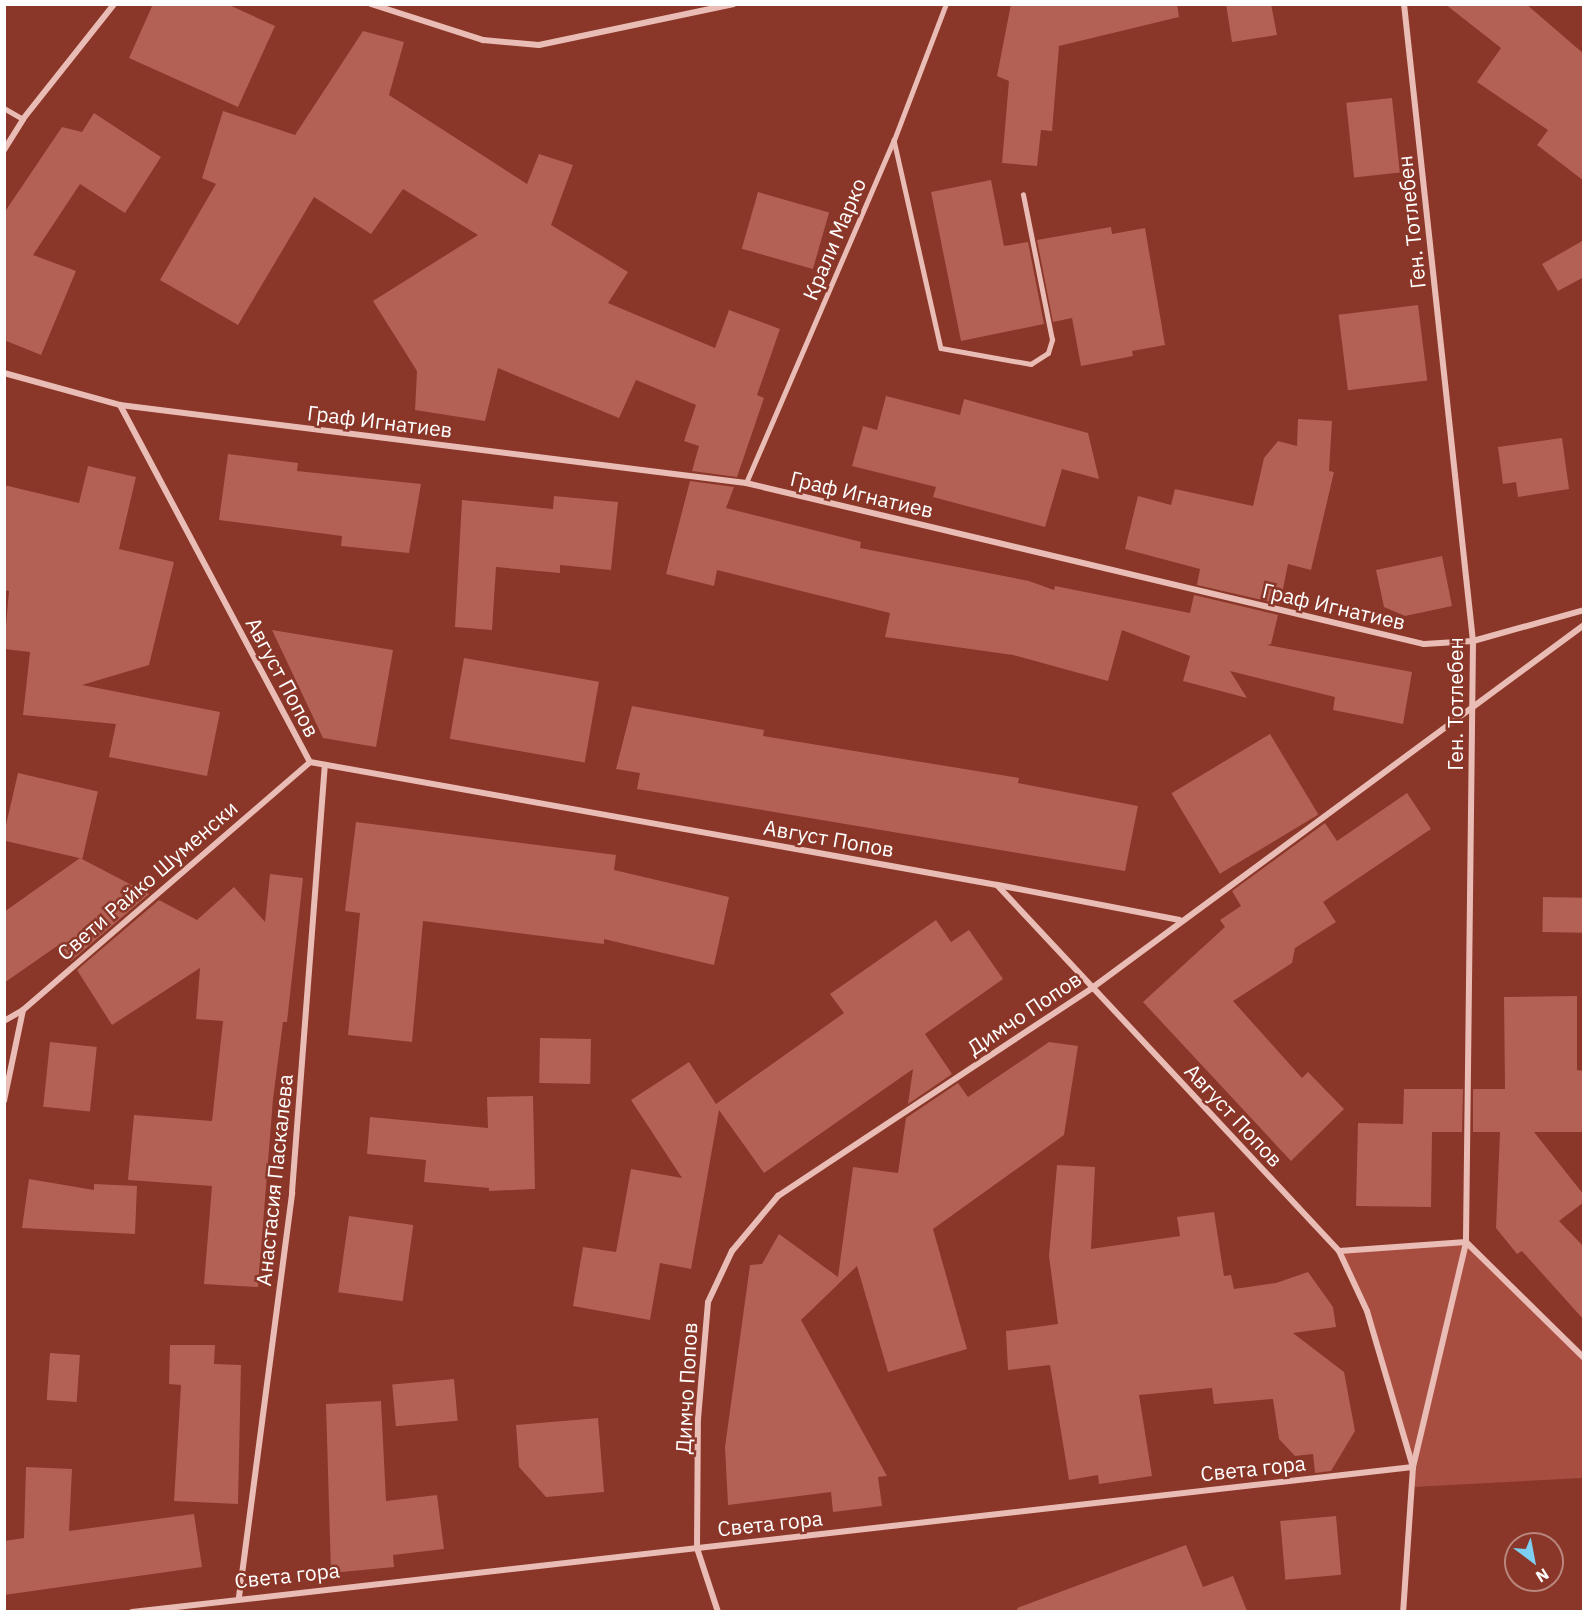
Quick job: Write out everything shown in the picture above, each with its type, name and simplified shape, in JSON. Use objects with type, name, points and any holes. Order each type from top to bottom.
[{"type":"street","points":[[4,150],[23,119],[114,4]]},
{"type":"street","points":[[371,4],[483,40],[540,45],[734,4]]},
{"type":"street","name":"Ген. Тотлебен","points":[[1404,4],[1473,640],[1466,1242],[1413,1467]]},
{"type":"street","points":[[4,373],[120,405]]},
{"type":"street","name":"Граф Игнатиев","points":[[120,405],[746,483],[1424,644],[1473,640],[1584,610]]},
{"type":"street","name":"Август Попов","points":[[120,405],[309,762],[997,885],[1339,1251],[1367,1311],[1413,1467],[1403,1611]]},
{"type":"street","name":"Димчо Попов","points":[[718,1611],[697,1548],[698,1419],[708,1302],[732,1251],[778,1196],[1092,988],[1180,920],[1584,625]]},
{"type":"street","name":"Свети Райко Шуменски","points":[[4,1021],[23,1010],[309,762]]},
{"type":"street","name":"Анастасия Паскалева","points":[[239,1597],[292,1192],[325,765]]},
{"type":"street","points":[[997,885],[1180,920]]},
{"type":"street","points":[[4,1101],[23,1010]]},
{"type":"street","points":[[1339,1251],[1466,1242],[1584,1358]]},
{"type":"street","name":"Света гора","points":[[132,1611],[239,1597],[1413,1467]]},
{"type":"lane","name":"Крали Марко","points":[[746,483],[894,141],[946,4]]},
{"type":"lane","points":[[4,108],[23,119]]},
{"type":"lane","points":[[894,141],[941,348],[1031,364],[1048,353],[1052,340],[1023,195]]},
{"type":"shaded area","points":[[1466,1242],[1583,1358],[1583,1478],[1413,1487],[1413,1467],[1367,1311],[1339,1251]]},
{"type":"building","points":[[153,4],[227,4],[275,26],[238,107],[129,58]]},
{"type":"building","points":[[1011,4],[1177,4],[1179,17],[1059,46],[1052,131],[1041,130],[1037,166],[1002,163],[1009,81],[997,76]]},
{"type":"building","points":[[1226,4],[1271,4],[1277,35],[1232,42]]},
{"type":"building","points":[[1445,4],[1526,4],[1584,54],[1584,181],[1537,145],[1548,130],[1477,82],[1501,48]]},
{"type":"building","points":[[363,31],[404,42],[389,95],[527,184],[539,154],[573,165],[551,225],[628,272],[608,303],[715,348],[729,310],[780,329],[757,395],[764,398],[737,477],[692,471],[699,446],[684,441],[696,405],[636,380],[619,418],[498,368],[485,421],[415,410],[417,371],[373,301],[478,235],[403,189],[371,234],[314,197],[238,325],[160,280],[216,184],[202,178],[223,111],[295,135]]},
{"type":"building","points":[[1392,98],[1400,173],[1354,177],[1346,103]]},
{"type":"building","points":[[94,113],[161,157],[125,213],[80,184],[33,255],[76,271],[41,355],[4,340],[4,213],[62,127],[82,132]]},
{"type":"building","points":[[991,180],[1004,246],[1028,242],[1044,324],[961,341],[931,192]]},
{"type":"building","points":[[758,192],[829,212],[813,269],[742,249]]},
{"type":"building","points":[[1111,227],[1112,234],[1145,228],[1165,345],[1132,351],[1133,356],[1081,366],[1072,318],[1053,322],[1037,240]]},
{"type":"building","points":[[1584,240],[1584,277],[1558,291],[1542,264]]},
{"type":"building","points":[[1418,305],[1427,380],[1348,390],[1339,315]]},
{"type":"building","points":[[886,396],[960,415],[964,399],[1088,433],[1099,479],[1062,469],[1045,527],[933,497],[936,487],[852,466],[863,426],[877,430]]},
{"type":"building","points":[[1298,419],[1332,421],[1329,471],[1334,472],[1311,570],[1288,564],[1280,604],[1197,585],[1200,569],[1125,549],[1138,496],[1171,505],[1175,489],[1253,506],[1264,458],[1278,441],[1297,446]]},
{"type":"building","points":[[1562,438],[1569,489],[1518,497],[1516,482],[1503,484],[1498,447]]},
{"type":"building","points":[[228,454],[298,463],[297,471],[421,484],[409,553],[341,546],[342,536],[219,520]]},
{"type":"building","points":[[88,466],[136,477],[119,549],[174,562],[149,665],[82,685],[220,712],[207,776],[109,757],[116,724],[23,715],[30,652],[4,649],[9,591],[4,590],[4,485],[79,503]]},
{"type":"building","points":[[690,481],[734,487],[726,508],[861,542],[860,548],[1029,581],[1054,590],[1055,586],[1190,613],[1194,595],[1278,615],[1271,644],[1267,645],[1412,672],[1403,724],[1333,710],[1335,697],[1230,671],[1247,698],[1183,681],[1190,656],[1122,630],[1108,681],[1013,655],[885,637],[890,613],[717,570],[714,586],[666,574]]},
{"type":"building","points":[[554,496],[618,502],[611,570],[560,565],[560,573],[496,567],[492,630],[455,627],[462,500],[553,509]]},
{"type":"building","points":[[1442,556],[1452,606],[1405,616],[1384,607],[1376,570]]},
{"type":"building","points":[[272,630],[393,650],[376,747],[323,738]]},
{"type":"building","points":[[464,658],[599,682],[585,763],[450,739]]},
{"type":"building","points":[[632,706],[764,730],[763,736],[1019,778],[1018,783],[1138,806],[1125,871],[637,789],[640,773],[616,769]]},
{"type":"building","points":[[1270,734],[1318,815],[1220,874],[1171,793]]},
{"type":"building","points":[[18,773],[98,791],[82,859],[4,841]]},
{"type":"building","points":[[1407,793],[1431,829],[1323,902],[1336,922],[1295,948],[1292,963],[1233,1001],[1302,1078],[1308,1072],[1344,1109],[1291,1161],[1143,1002],[1225,927],[1220,920],[1241,906],[1232,891],[1325,823],[1337,841]]},
{"type":"building","points":[[356,822],[616,855],[614,870],[729,897],[714,965],[604,939],[604,944],[423,921],[412,1042],[348,1035],[360,913],[345,911]]},
{"type":"building","points":[[80,858],[149,894],[71,961],[60,944],[4,983],[4,912]]},
{"type":"building","points":[[270,874],[303,878],[287,1022],[283,1022],[273,1099],[258,1287],[204,1284],[212,1186],[128,1180],[134,1115],[212,1121],[223,1021],[196,1019],[200,968],[112,1025],[77,970],[159,900],[197,920],[234,887],[265,922]]},
{"type":"building","points":[[1543,897],[1584,898],[1583,933],[1542,932]]},
{"type":"building","points":[[936,920],[951,942],[969,930],[1003,979],[925,1034],[952,1074],[908,1104],[913,1069],[764,1173],[719,1110],[691,1269],[660,1263],[650,1320],[573,1306],[583,1247],[616,1252],[631,1169],[682,1178],[631,1100],[689,1062],[716,1104],[844,1013],[830,994]]},
{"type":"building","points":[[1577,996],[1577,1070],[1584,1071],[1584,1132],[1534,1132],[1584,1195],[1584,1202],[1559,1221],[1584,1247],[1584,1320],[1522,1251],[1517,1254],[1496,1228],[1500,1132],[1473,1132],[1473,1089],[1505,1089],[1504,997]]},
{"type":"building","points":[[540,1038],[591,1039],[590,1084],[539,1083]]},
{"type":"building","points":[[50,1042],[97,1047],[90,1112],[43,1107]]},
{"type":"building","points":[[1049,1042],[1078,1046],[1064,1135],[933,1229],[967,1349],[888,1372],[857,1266],[801,1320],[887,1476],[878,1477],[882,1506],[833,1512],[831,1492],[728,1505],[725,1447],[750,1265],[762,1264],[779,1234],[838,1277],[853,1167],[898,1173],[906,1118],[958,1083],[968,1097]]},
{"type":"building","points":[[1404,1089],[1463,1089],[1462,1132],[1432,1132],[1431,1207],[1356,1206],[1358,1123],[1403,1124]]},
{"type":"building","points":[[533,1096],[535,1189],[489,1191],[489,1188],[424,1182],[426,1160],[367,1154],[370,1117],[488,1128],[487,1097]]},
{"type":"building","points":[[1057,1165],[1095,1167],[1091,1249],[1180,1236],[1177,1217],[1214,1212],[1224,1276],[1231,1275],[1234,1289],[1276,1283],[1308,1272],[1333,1307],[1336,1327],[1293,1333],[1344,1372],[1355,1431],[1331,1471],[1315,1473],[1313,1454],[1295,1456],[1279,1439],[1273,1399],[1214,1404],[1212,1388],[1139,1395],[1152,1476],[1099,1484],[1098,1475],[1069,1480],[1050,1365],[1008,1370],[1006,1331],[1058,1324],[1049,1256]]},
{"type":"building","points":[[29,1179],[94,1190],[94,1184],[137,1186],[135,1234],[22,1228]]},
{"type":"building","points":[[349,1216],[413,1225],[403,1301],[338,1292]]},
{"type":"building","points":[[170,1345],[215,1345],[214,1364],[241,1365],[238,1504],[174,1501],[181,1385],[169,1384]]},
{"type":"building","points":[[50,1353],[80,1355],[77,1402],[47,1400]]},
{"type":"building","points":[[454,1379],[458,1421],[396,1426],[392,1384]]},
{"type":"building","points":[[381,1401],[386,1501],[437,1495],[444,1549],[393,1555],[394,1567],[331,1573],[326,1404]]},
{"type":"building","points":[[598,1418],[604,1492],[546,1497],[519,1467],[516,1425]]},
{"type":"building","points":[[26,1467],[72,1469],[69,1531],[194,1514],[202,1567],[4,1595],[4,1541],[24,1538]]},
{"type":"building","points":[[1336,1516],[1341,1575],[1285,1580],[1280,1521]]},
{"type":"building","points":[[1186,1545],[1203,1587],[1233,1576],[1247,1611],[1018,1611],[1017,1608]]}]
